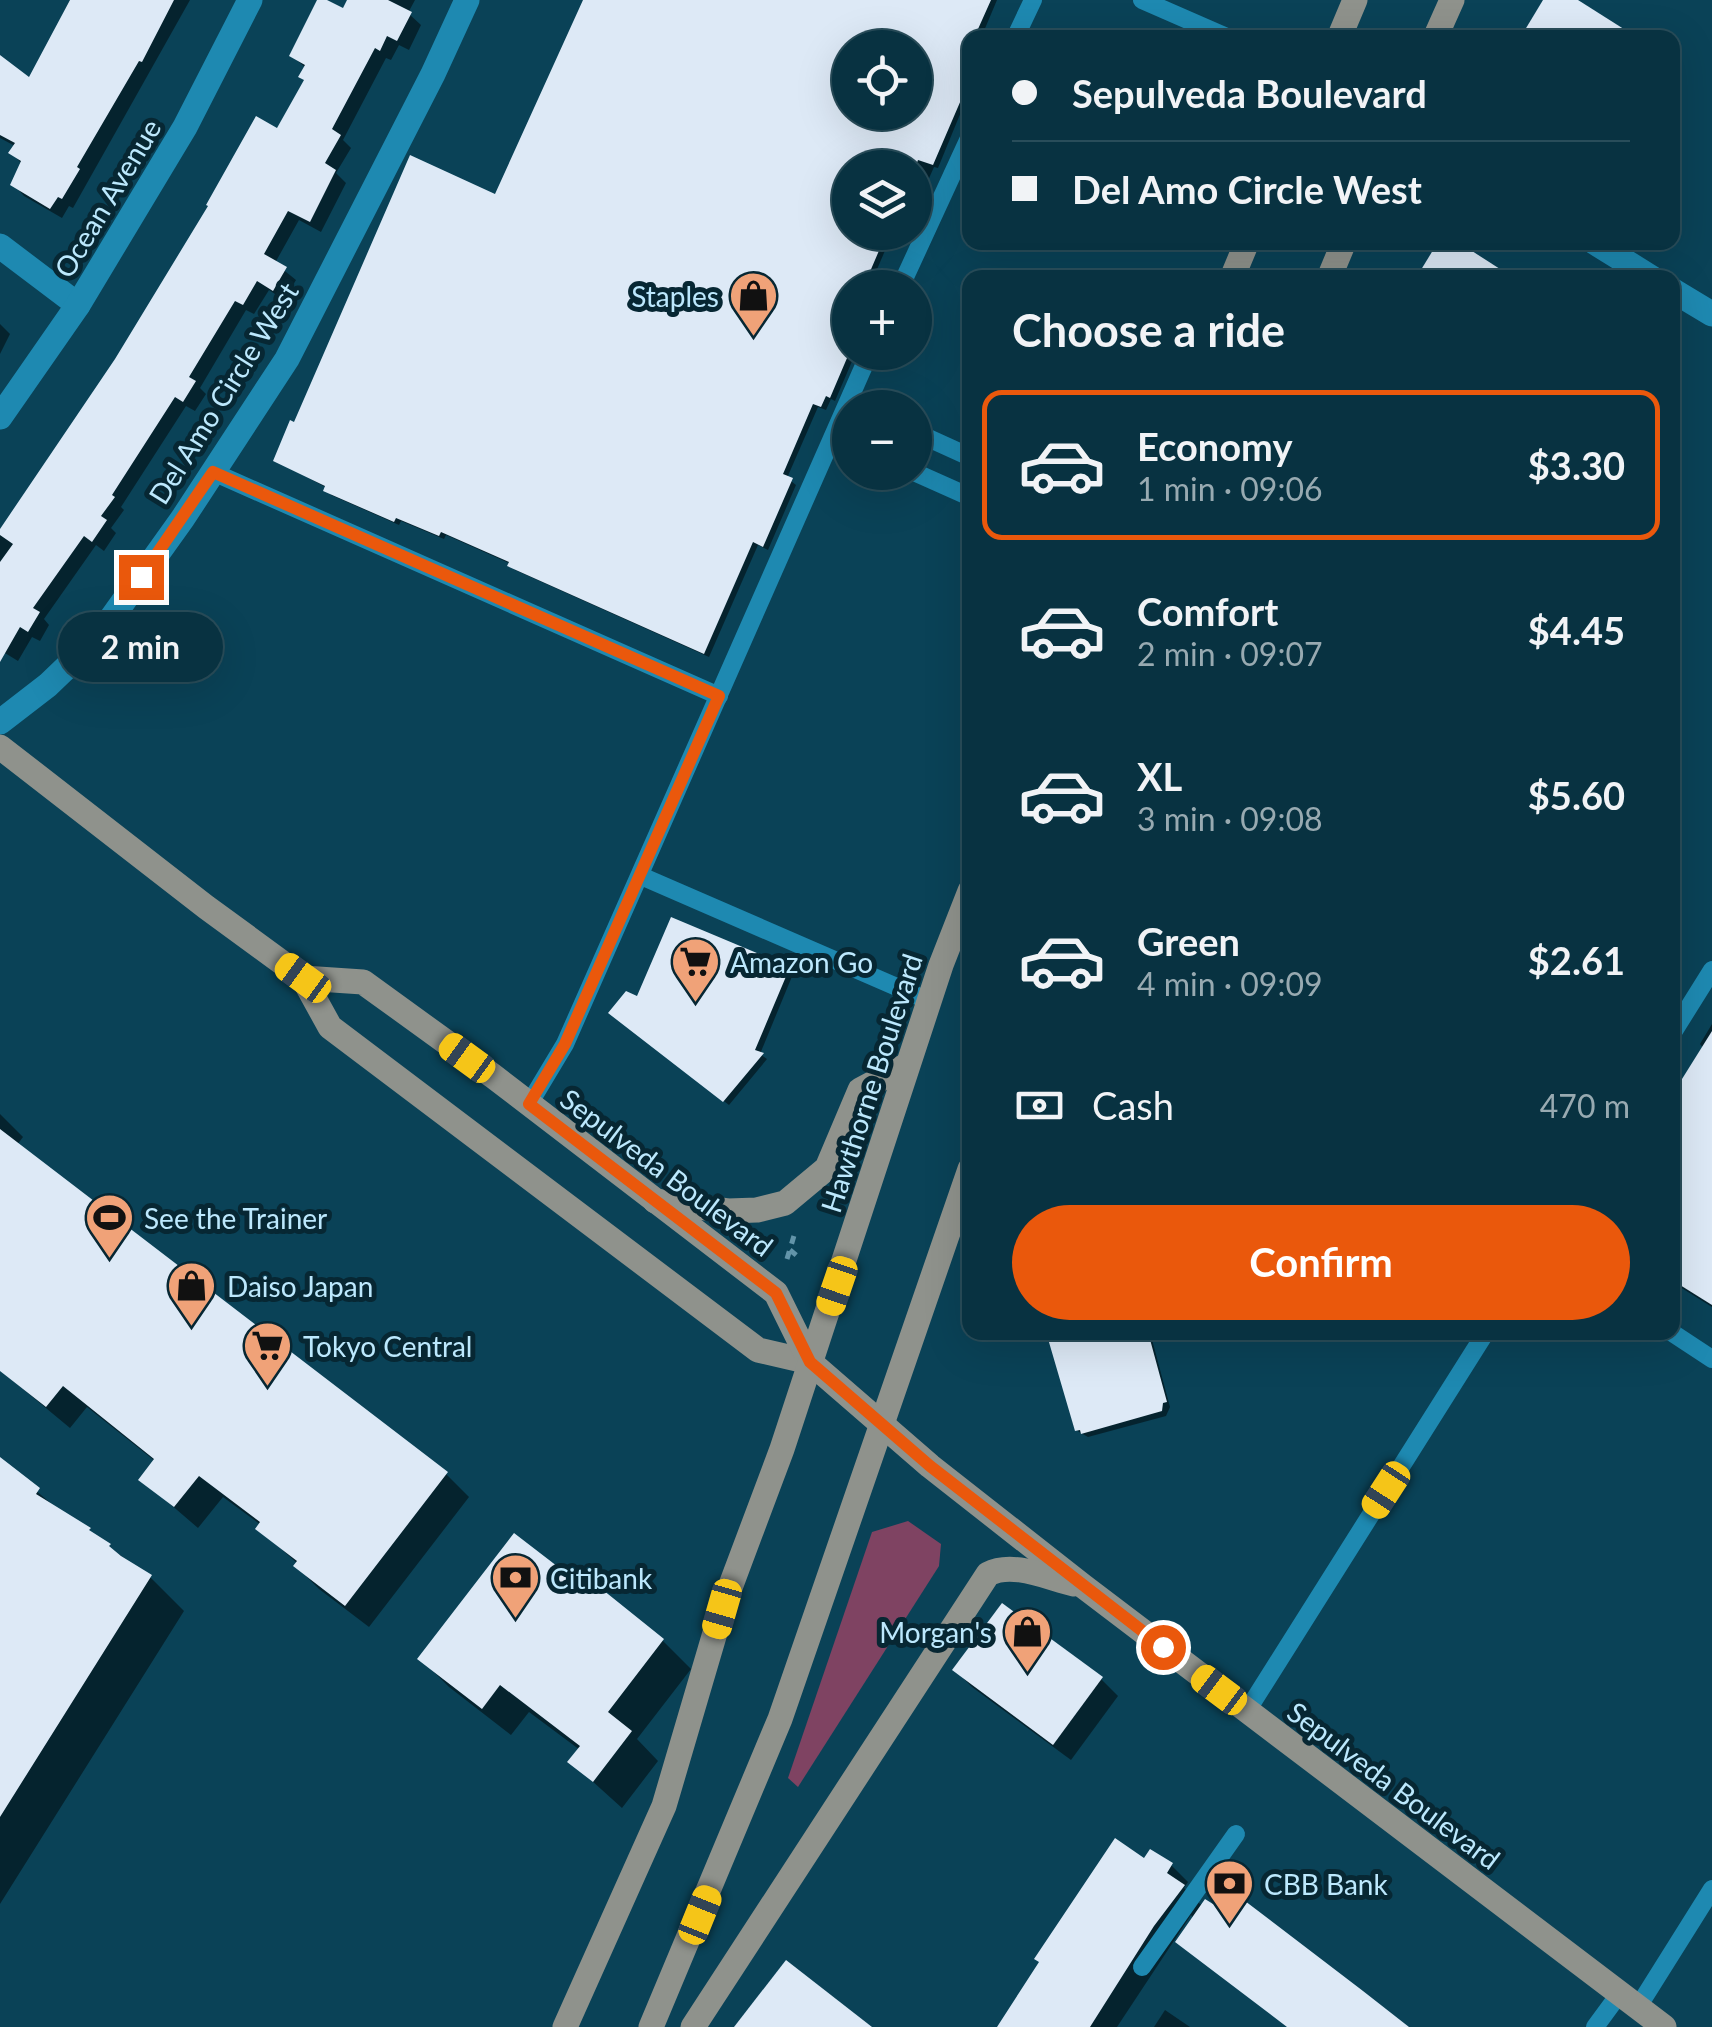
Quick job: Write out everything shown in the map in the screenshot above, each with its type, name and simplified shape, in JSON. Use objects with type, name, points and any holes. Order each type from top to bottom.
[{"type":"main road","points":[[1343,30],[1356,0]]},
{"type":"main road","points":[[1439,30],[1452,0]]},
{"type":"main road","name":"Sepulveda Boulevard","points":[[0,746],[206,908],[303,978],[330,1027],[758,1350],[810,1362]]},
{"type":"main road","name":"Hawthorne Boulevard","points":[[566,2027],[664,1806],[722,1609],[962,912]]},
{"type":"main road","name":"Sepulveda Boulevard","points":[[303,978],[363,982],[776,1293],[810,1362],[930,1466],[1082,1586],[1664,2027]]},
{"type":"main road","points":[[653,1201],[728,1211],[785,1204],[827,1168],[860,1090],[907,1065]]},
{"type":"main road","points":[[651,2027],[674,1980],[780,1719],[962,1192]]},
{"type":"main road","points":[[693,2027],[988,1574],[998,1569],[1015,1570],[1082,1586]]},
{"type":"street","name":"Ocean Avenue","points":[[0,417],[78,305],[184,127],[250,0]]},
{"type":"street","name":"Del Amo Circle West","points":[[0,722],[48,685],[98,637],[287,359],[466,0]]},
{"type":"street","points":[[0,246],[78,305]]},
{"type":"street","points":[[1607,250],[1639,270]]},
{"type":"street","points":[[1680,295],[1712,314]]},
{"type":"lane","points":[[1020,30],[1033,0]]},
{"type":"lane","points":[[1142,0],[1211,30]]},
{"type":"lane","points":[[908,270],[962,153]]},
{"type":"lane","points":[[932,440],[962,453]]},
{"type":"lane","points":[[529,1104],[565,1044],[719,696],[832,459]]},
{"type":"lane","points":[[213,472],[719,696]]},
{"type":"lane","points":[[932,480],[962,493]]},
{"type":"lane","points":[[641,876],[929,1001]]},
{"type":"lane","points":[[1680,1021],[1712,970]]},
{"type":"lane","points":[[1680,1338],[1712,1358]]},
{"type":"lane","points":[[1247,1711],[1481,1340]]},
{"type":"lane","points":[[1142,1967],[1236,1834]]},
{"type":"lane","points":[[1596,2027],[1629,2000],[1712,1889]]},
{"type":"path","points":[[787,1260],[796,1227],[794,1219]]},
{"type":"path","points":[[790,1250],[801,1259]]},
{"type":"shaded area","points":[[908,1521],[941,1544],[939,1566],[798,1787],[788,1778],[872,1532]]},
{"type":"building","points":[[70,0],[174,0],[142,62],[139,61],[77,167],[80,169],[62,199],[58,197],[50,209],[10,185],[21,161],[8,153],[15,143],[0,135],[0,55],[29,77]]},
{"type":"building","points":[[317,0],[343,8],[347,0],[388,0],[412,12],[397,41],[387,36],[380,51],[375,48],[332,129],[341,135],[325,163],[336,170],[310,222],[288,211],[264,254],[287,267],[273,291],[257,281],[243,305],[235,301],[189,377],[196,381],[183,402],[175,397],[112,495],[115,497],[101,516],[107,520],[92,542],[84,536],[33,608],[40,612],[28,632],[20,627],[0,662],[0,562],[13,544],[0,535],[0,529],[115,359],[208,206],[256,116],[277,128],[304,80],[298,77],[305,65],[289,56]]},
{"type":"building","points":[[583,0],[991,0],[978,30],[962,30],[962,98],[933,165],[932,150],[832,150],[832,250],[879,250],[871,270],[832,270],[832,370],[842,370],[830,398],[826,396],[821,407],[813,404],[783,474],[793,478],[763,547],[753,542],[704,654],[507,566],[509,562],[441,532],[439,536],[396,518],[394,522],[323,491],[325,486],[273,461],[290,420],[294,422],[410,155],[495,194]]},
{"type":"building","points":[[1543,0],[1578,0],[1625,30],[1525,30]]},
{"type":"building","points":[[1433,250],[1470,250],[1502,270],[1421,270]]},
{"type":"building","name":"Amazon Go","points":[[671,917],[790,967],[755,1050],[764,1053],[723,1102],[608,1013],[626,991],[637,996]]},
{"type":"building","points":[[1712,1031],[1712,1305],[1680,1285],[1680,1082]]},
{"type":"building","points":[[0,1129],[448,1472],[345,1606],[293,1566],[297,1561],[255,1529],[260,1522],[199,1476],[174,1507],[138,1480],[154,1459],[63,1386],[46,1407],[0,1371]]},
{"type":"building","points":[[1048,1340],[1150,1340],[1167,1402],[1163,1403],[1162,1411],[1081,1434],[1080,1430],[1075,1431]]},
{"type":"building","points":[[0,1457],[40,1488],[36,1494],[91,1528],[121,1556],[152,1575],[0,1817]]},
{"type":"building","points":[[514,1533],[592,1593],[598,1586],[664,1639],[608,1712],[632,1731],[593,1782],[567,1762],[580,1746],[500,1685],[482,1709],[417,1659]]},
{"type":"building","name":"Morgan's","points":[[1002,1603],[1103,1677],[1053,1745],[952,1670]]},
{"type":"building","points":[[1115,1838],[1144,1858],[1150,1849],[1173,1863],[1167,1873],[1185,1885],[1090,2027],[997,2027],[1039,1962],[1034,1959]]},
{"type":"building","points":[[1224,1885],[1409,2027],[1287,2027],[1175,1942],[1205,1899],[1213,1904]]},
{"type":"building","points":[[786,1960],[872,2027],[734,2027]]},
{"type":"place","name":"Staples","points":[[754,338]]},
{"type":"place","name":"Amazon Go","points":[[695,1004]]},
{"type":"place","name":"See the Trainer","points":[[109,1260]]},
{"type":"place","name":"Daiso Japan","points":[[192,1328]]},
{"type":"place","name":"Tokyo Central","points":[[268,1388]]},
{"type":"place","name":"Citibank","points":[[515,1620]]},
{"type":"place","name":"Morgan's","points":[[1027,1674]]},
{"type":"place","name":"CBB Bank","points":[[1229,1926]]},
{"type":"route","points":[[141,577],[213,472],[719,696],[565,1044],[529,1104],[776,1293],[810,1362],[930,1466],[1163,1647]]}]
